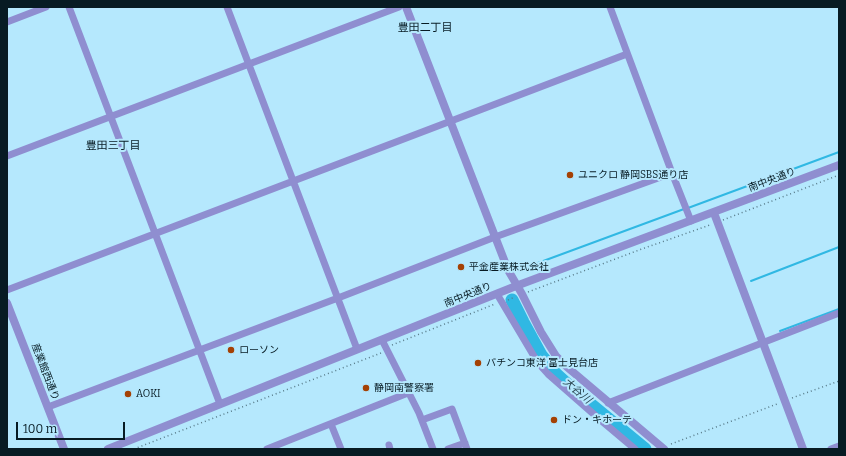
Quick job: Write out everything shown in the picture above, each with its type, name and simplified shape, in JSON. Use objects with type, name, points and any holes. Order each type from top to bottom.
[{"type":"street","points":[[7,22],[46,7]]},
{"type":"street","points":[[69,7],[220,404]]},
{"type":"street","points":[[227,7],[357,349]]},
{"type":"street","points":[[7,156],[398,7]]},
{"type":"street","points":[[406,7],[508,270],[536,323],[556,356],[608,403],[663,448]]},
{"type":"street","points":[[610,7],[672,173],[692,221]]},
{"type":"street","points":[[7,290],[627,54]]},
{"type":"street","name":"南中央通り","points":[[108,449],[516,286],[839,165]]},
{"type":"street","points":[[48,408],[495,237],[672,173]]},
{"type":"street","points":[[714,213],[762,343],[804,449]]},
{"type":"street","points":[[497,294],[529,348],[543,368],[635,449]]},
{"type":"street","name":"産業館西通り","points":[[8,307],[64,449]]},
{"type":"street","points":[[608,403],[839,313]]},
{"type":"street","points":[[382,340],[422,420],[433,449]]},
{"type":"street","points":[[267,449],[408,392]]},
{"type":"street","points":[[422,420],[452,409],[466,446],[448,449]]},
{"type":"street","points":[[331,424],[341,449]]},
{"type":"street","points":[[831,449],[839,446]]},
{"type":"path","points":[[391,346],[522,294],[839,175]]},
{"type":"path","points":[[134,449],[381,352]]},
{"type":"path","points":[[663,448],[839,381]]},
{"type":"waterway","points":[[688,208],[839,152]]},
{"type":"waterway","points":[[527,267],[684,209]]},
{"type":"waterway","points":[[751,281],[839,247]]},
{"type":"waterway","name":"大谷川","points":[[512,300],[541,355],[556,374],[645,449]]},
{"type":"waterway","points":[[780,331],[839,309]]},
{"type":"place","name":"ユニクロ 静岡SBS通り店","points":[[570,175]]},
{"type":"place","name":"平金産業株式会社","points":[[461,267]]},
{"type":"place","name":"ローソン","points":[[231,350]]},
{"type":"place","name":"パチンコ東洋 富士見台店","points":[[478,363]]},
{"type":"place","name":"静岡南警察署","points":[[366,388]]},
{"type":"place","name":"AOKI","points":[[128,394]]},
{"type":"place","name":"ドン・キホーテ","points":[[554,420]]},
{"type":"district","name":"豊田二丁目","points":[[425,28]]},
{"type":"district","name":"豊田三丁目","points":[[113,146]]}]
